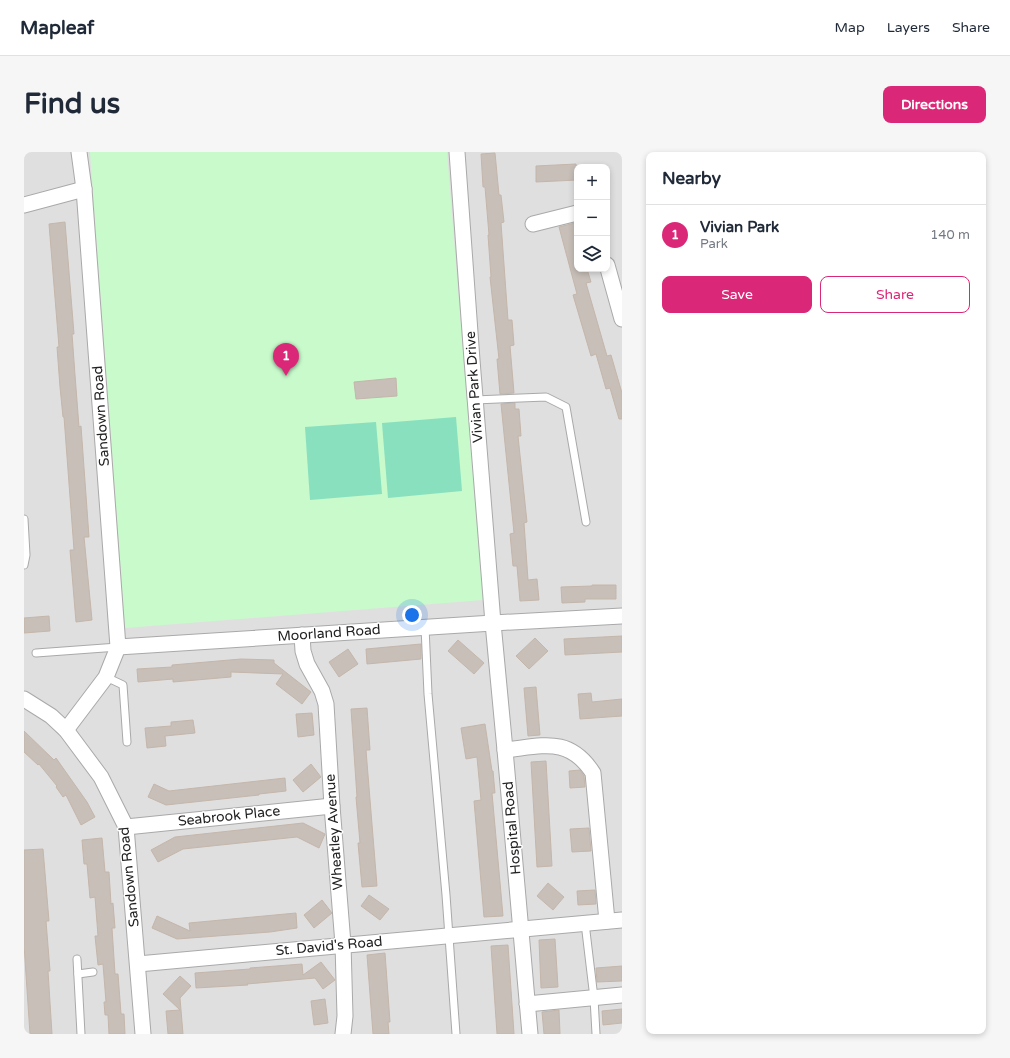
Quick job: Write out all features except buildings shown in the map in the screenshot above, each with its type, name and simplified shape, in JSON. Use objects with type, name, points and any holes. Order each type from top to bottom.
[{"type":"street","name":"Sandown Road","points":[[79,152],[84,189],[118,647],[106,677],[66,730],[101,777],[126,827],[143,1034]]},
{"type":"street","name":"Vivian Park Drive","points":[[457,152],[493,622]]},
{"type":"street","points":[[24,205],[84,189]]},
{"type":"street","points":[[533,224],[574,214]]},
{"type":"street","points":[[609,272],[620,303],[622,318]]},
{"type":"street","name":"Moorland Road","points":[[118,647],[493,622],[622,616]]},
{"type":"street","name":"Hospital Road","points":[[493,622],[506,750],[530,1034]]},
{"type":"street","name":"Wheatley Avenue","points":[[302,635],[307,664],[322,691],[326,704],[332,806],[343,944],[345,1016],[343,1034]]},
{"type":"street","points":[[24,699],[51,716],[66,730]]},
{"type":"street","points":[[506,750],[553,745],[572,751],[585,761],[593,773],[607,921]]},
{"type":"street","name":"Seabrook Place","points":[[126,827],[332,806]]},
{"type":"street","name":"St. David's Road","points":[[138,964],[343,944],[622,920]]},
{"type":"street","points":[[527,1004],[622,995]]},
{"type":"lane","points":[[475,400],[546,397],[566,407],[586,522]]},
{"type":"lane","points":[[24,519],[26,555],[24,565]]},
{"type":"lane","points":[[425,627],[428,694],[456,1034]]},
{"type":"lane","name":"Moorland Road","points":[[36,652],[118,647]]},
{"type":"lane","points":[[106,677],[123,685],[126,742]]},
{"type":"lane","points":[[584,923],[594,998],[596,1034]]},
{"type":"lane","points":[[77,959],[81,1034]]},
{"type":"lane","points":[[78,974],[93,972]]},
{"type":"shaded area","points":[[24,152],[622,152],[622,1034],[24,1034]]},
{"type":"green space","points":[[90,152],[447,152],[483,600],[125,628]]},
{"type":"green space","points":[[456,417],[462,491],[388,498],[382,423]]},
{"type":"green space","points":[[376,422],[382,494],[310,500],[305,427]]},
{"type":"place","name":"Vivian Park","points":[[286,376]]}]
